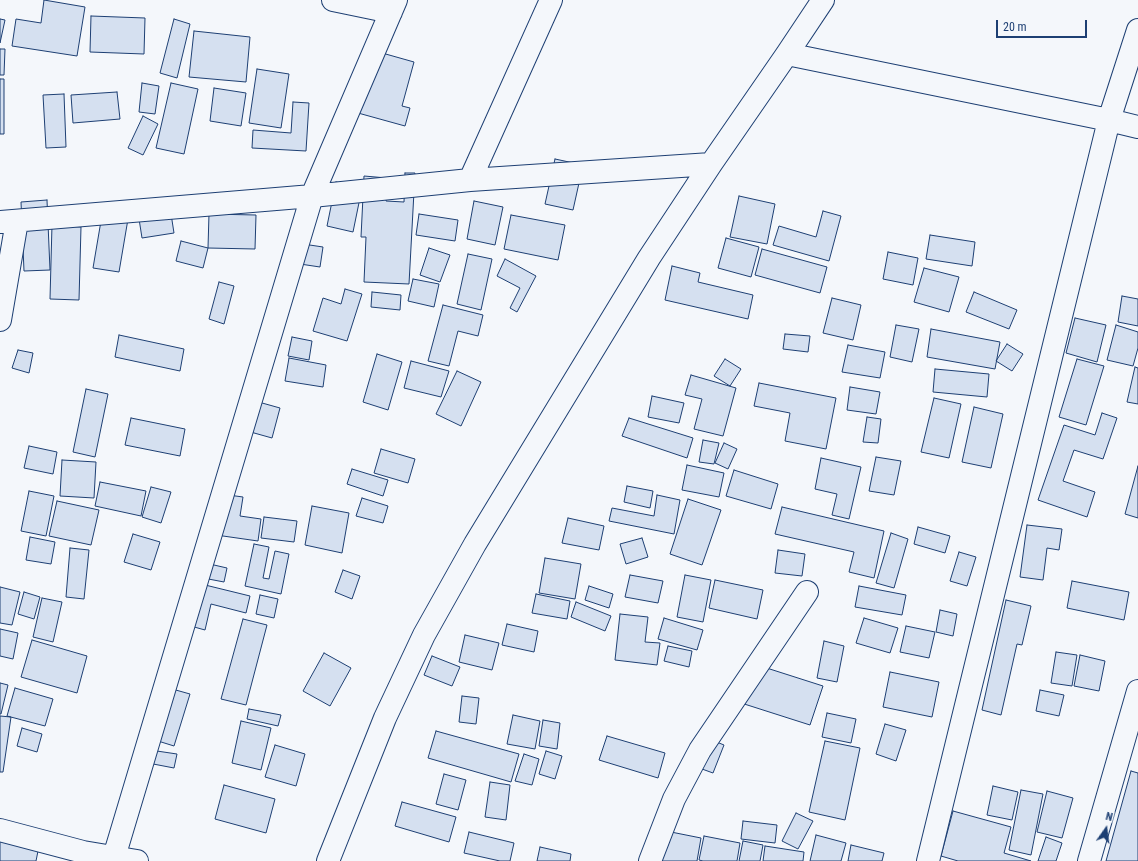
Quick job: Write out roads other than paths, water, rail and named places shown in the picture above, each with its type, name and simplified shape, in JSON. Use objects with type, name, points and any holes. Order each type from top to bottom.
[{"type":"street","points":[[114,857],[312,196],[393,6],[333,0]]},
{"type":"street","points":[[470,180],[551,0]]},
{"type":"street","points":[[328,861],[385,718],[424,634],[475,544],[637,278],[711,164],[788,54],[823,0]]},
{"type":"street","points":[[928,861],[1109,120],[1138,30]]},
{"type":"street","points":[[788,54],[1138,127]]},
{"type":"street","points":[[0,320],[9,222],[312,196],[470,180],[711,164]]},
{"type":"street","points":[[650,861],[674,799],[700,750],[807,592]]},
{"type":"street","points":[[1089,861],[1138,691]]},
{"type":"street","points":[[0,830],[82,857],[114,857],[137,861]]}]
